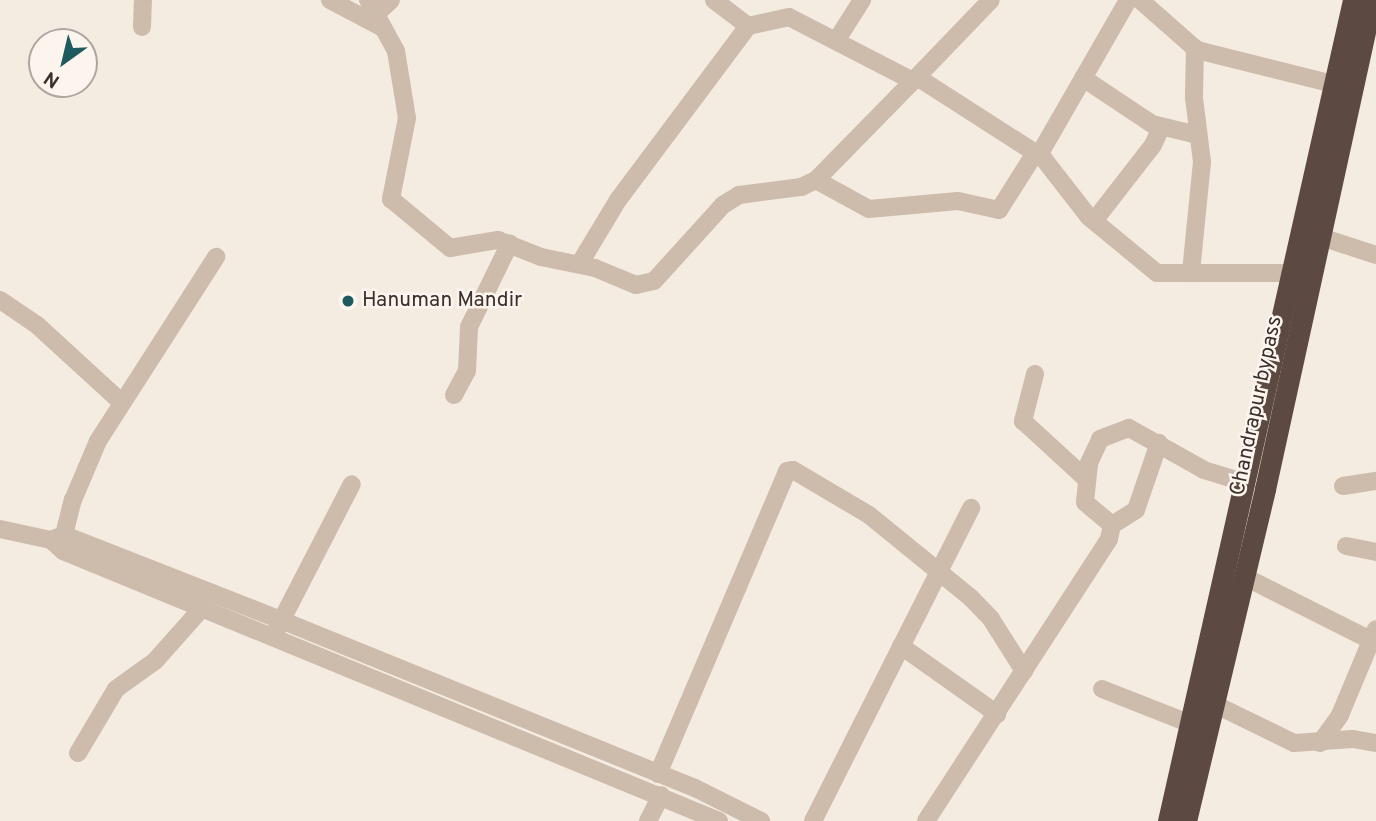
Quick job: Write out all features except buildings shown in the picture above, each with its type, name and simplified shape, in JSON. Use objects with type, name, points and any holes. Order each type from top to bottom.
[{"type":"highway","name":"Chandrapur bypass","points":[[1168,821],[1246,483],[1289,272],[1353,0]]},
{"type":"highway","name":"Chandrapur bypass","points":[[1186,821],[1212,703],[1245,577],[1372,0]]},
{"type":"street","points":[[142,27],[143,0]]},
{"type":"street","points":[[330,0],[374,14],[396,51],[408,118],[391,199],[450,248],[498,240],[541,257],[580,264],[636,285],[649,284],[739,195],[801,187],[816,180],[991,0]]},
{"type":"street","points":[[374,14],[391,0]]},
{"type":"street","points":[[714,0],[748,26]]},
{"type":"street","points":[[836,41],[862,0]]},
{"type":"street","points":[[816,180],[869,209],[958,201],[999,210],[1037,154],[1128,0]]},
{"type":"street","points":[[1140,0],[1195,48],[1333,84]]},
{"type":"street","points":[[580,264],[618,200],[748,26],[789,17],[915,79],[1037,154],[1094,221],[1157,272],[1289,272]]},
{"type":"street","points":[[1191,272],[1202,170],[1195,48]]},
{"type":"street","points":[[1083,78],[1161,128],[1198,135]]},
{"type":"street","points":[[1094,221],[1153,145],[1161,128]]},
{"type":"street","points":[[1318,236],[1376,255]]},
{"type":"street","points":[[454,395],[467,371],[469,327],[510,243]]},
{"type":"street","points":[[216,257],[88,459],[58,537],[63,551],[719,821]]},
{"type":"street","points":[[0,300],[37,325],[122,403]]},
{"type":"street","points":[[1035,374],[1023,421],[1087,479]]},
{"type":"street","points":[[1112,526],[1088,508],[1087,479],[1097,443],[1105,436],[1129,428],[1204,470],[1246,483]]},
{"type":"street","points":[[926,821],[1109,539],[1112,526],[1136,509],[1159,443]]},
{"type":"street","points":[[658,774],[787,471],[793,470],[869,515],[938,573],[991,619],[1024,671]]},
{"type":"street","points":[[1343,486],[1376,481]]},
{"type":"street","points":[[273,637],[352,484]]},
{"type":"street","points":[[813,821],[971,508]]},
{"type":"street","points":[[0,529],[58,537],[281,620],[658,774],[761,821]]},
{"type":"street","points":[[1346,546],[1376,552]]},
{"type":"street","points":[[1245,577],[1373,634],[1342,710],[1321,743]]},
{"type":"street","points":[[78,753],[116,689],[155,661],[202,608]]},
{"type":"street","points":[[901,646],[997,714]]},
{"type":"street","points":[[372,678],[380,660]]},
{"type":"street","points":[[1102,689],[1191,724]]},
{"type":"street","points":[[1212,703],[1290,741],[1321,743],[1353,739],[1376,743]]},
{"type":"street","points":[[649,821],[661,795]]},
{"type":"place","name":"Hanuman Mandir","points":[[348,301]]}]
